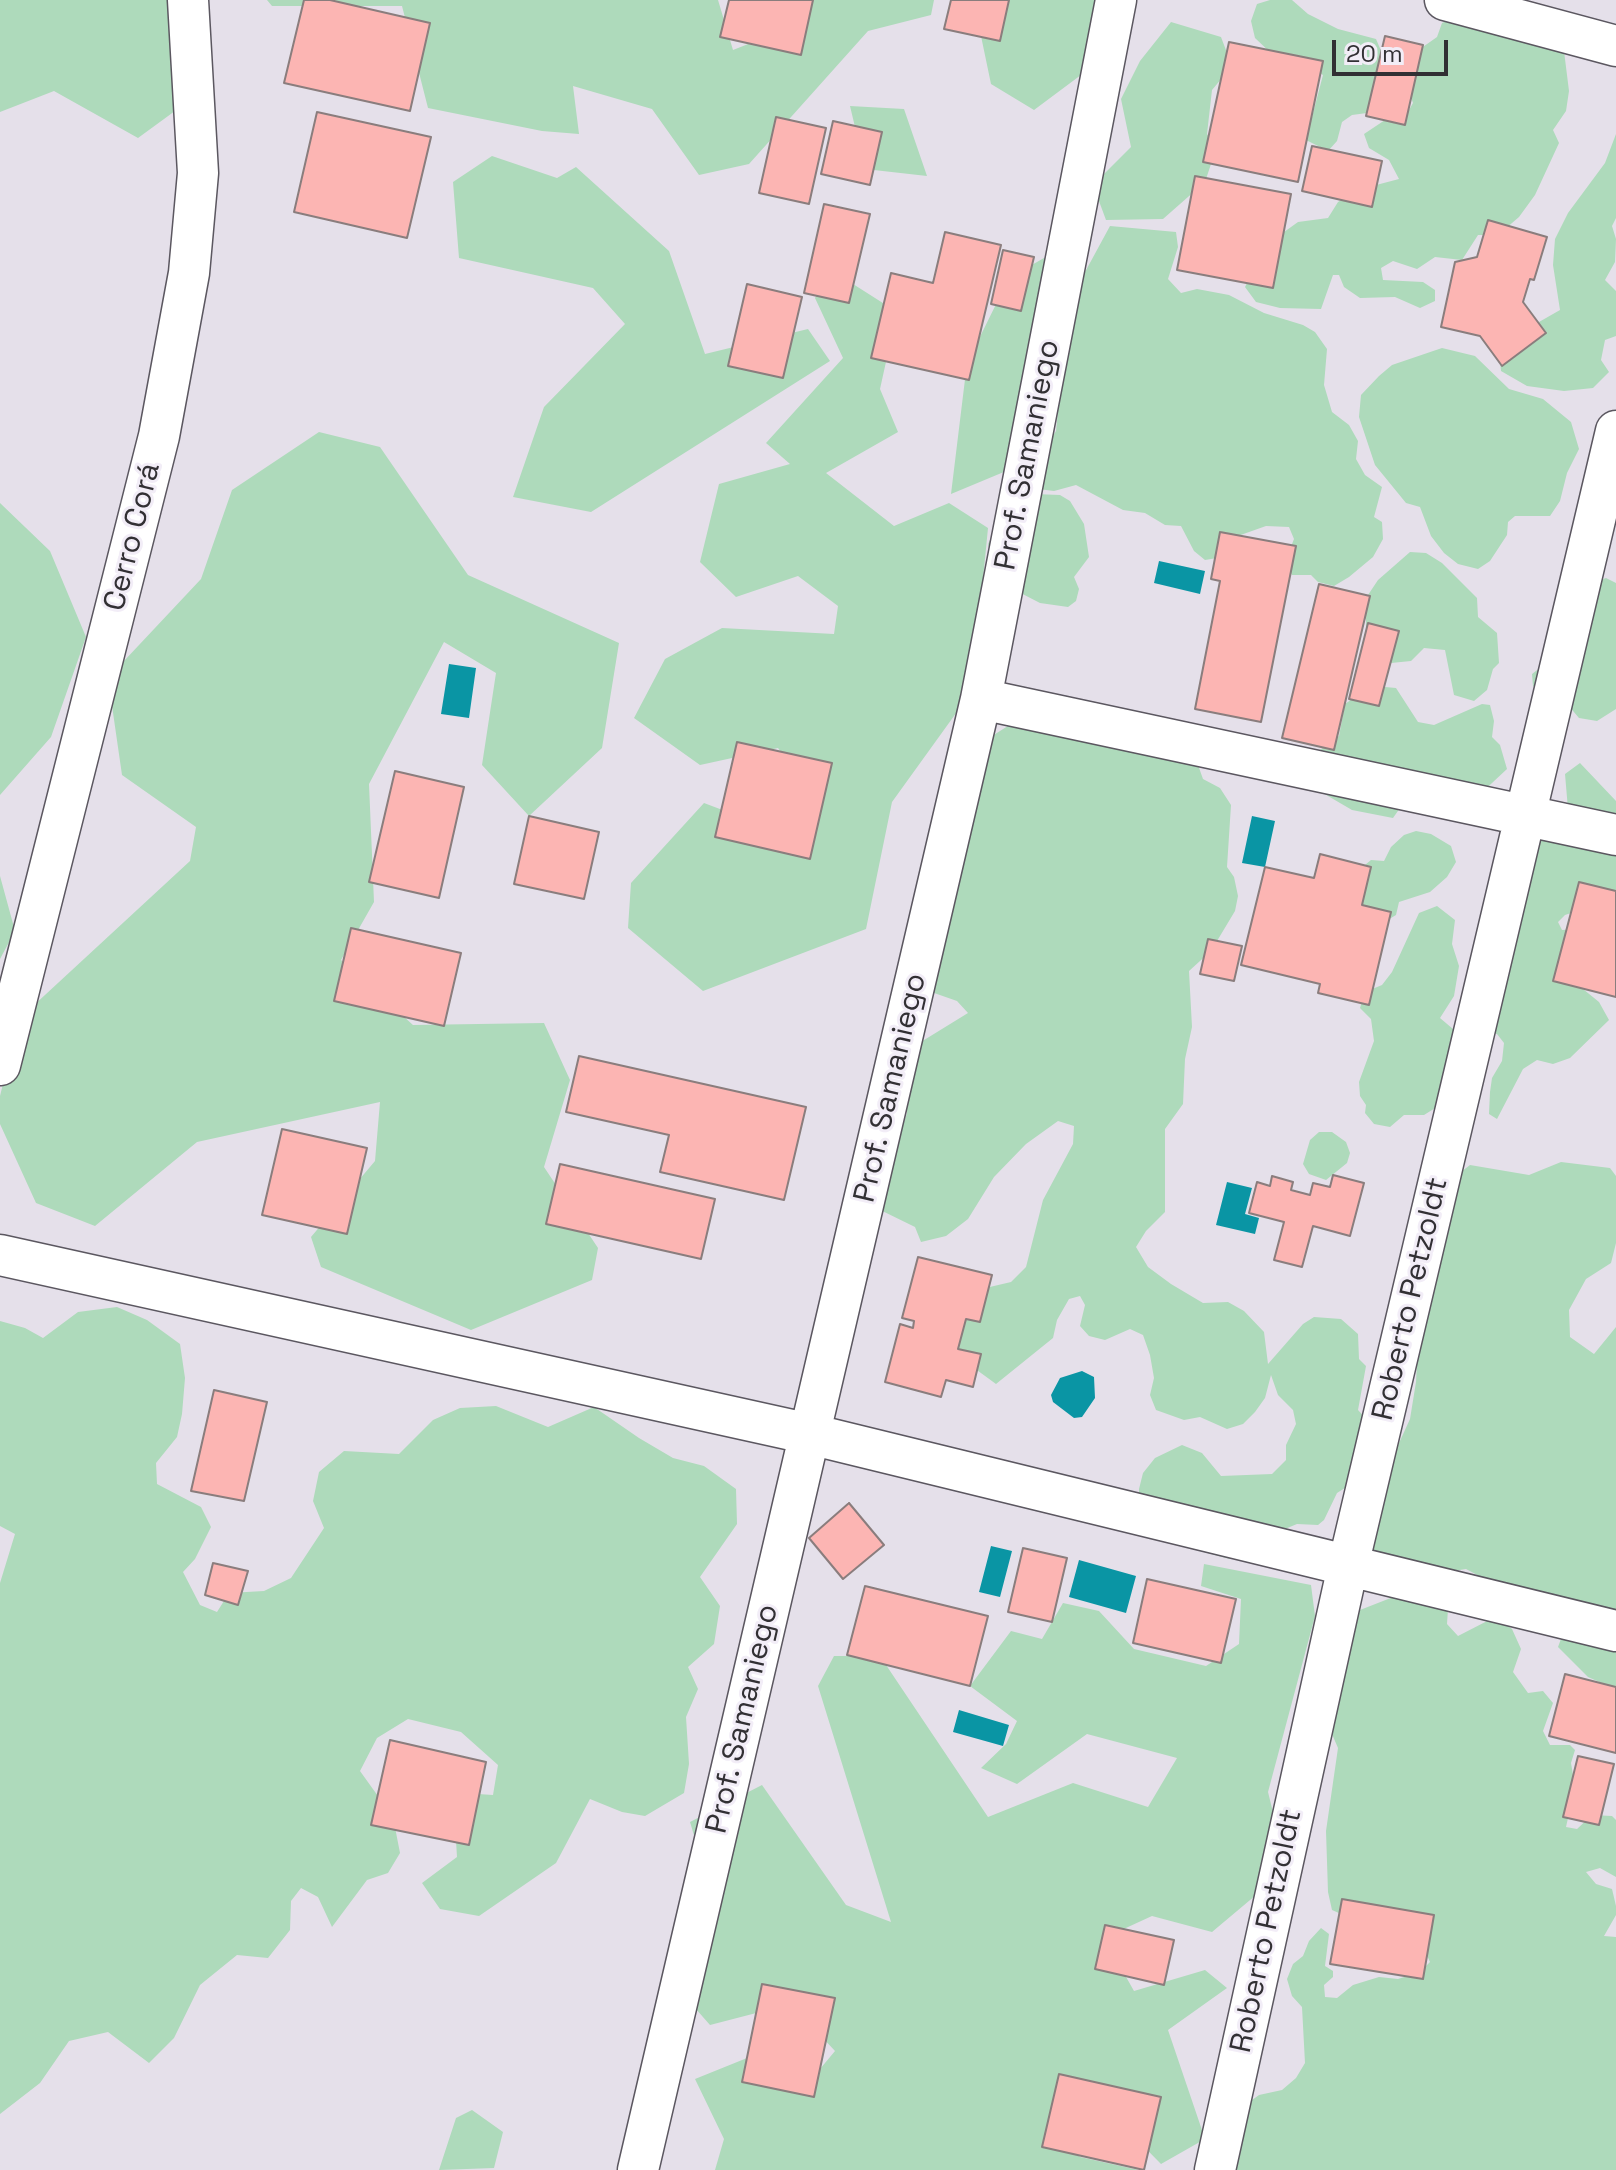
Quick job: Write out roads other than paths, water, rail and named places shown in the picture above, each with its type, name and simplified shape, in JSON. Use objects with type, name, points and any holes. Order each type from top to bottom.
[{"type":"street","name":"Cerro Corá","points":[[0,1065],[159,436],[189,273],[198,173],[188,0]]},
{"type":"street","name":"Prof. Samaniego","points":[[638,2170],[981,699],[1116,0]]},
{"type":"street","points":[[1445,0],[1616,46]]},
{"type":"street","name":"Roberto Petzoldt","points":[[1215,2170],[1348,1566],[1616,431]]},
{"type":"street","points":[[981,699],[1616,835]]},
{"type":"street","points":[[0,1255],[810,1434],[1616,1631]]},
{"type":"water","points":[[1159,561],[1205,571],[1200,594],[1154,583]]},
{"type":"water","points":[[449,664],[476,668],[469,718],[441,714]]},
{"type":"water","points":[[1252,816],[1275,821],[1265,867],[1242,863]]},
{"type":"water","points":[[1227,1182],[1252,1188],[1245,1214],[1259,1218],[1255,1234],[1216,1225]]},
{"type":"water","points":[[1082,1371],[1094,1377],[1095,1398],[1082,1417],[1074,1418],[1053,1402],[1051,1395],[1060,1378]]},
{"type":"water","points":[[991,1546],[1012,1551],[1000,1597],[979,1592]]},
{"type":"water","points":[[1079,1560],[1136,1576],[1126,1613],[1069,1597]]},
{"type":"water","points":[[959,1710],[1009,1725],[1003,1746],[953,1732]]}]
